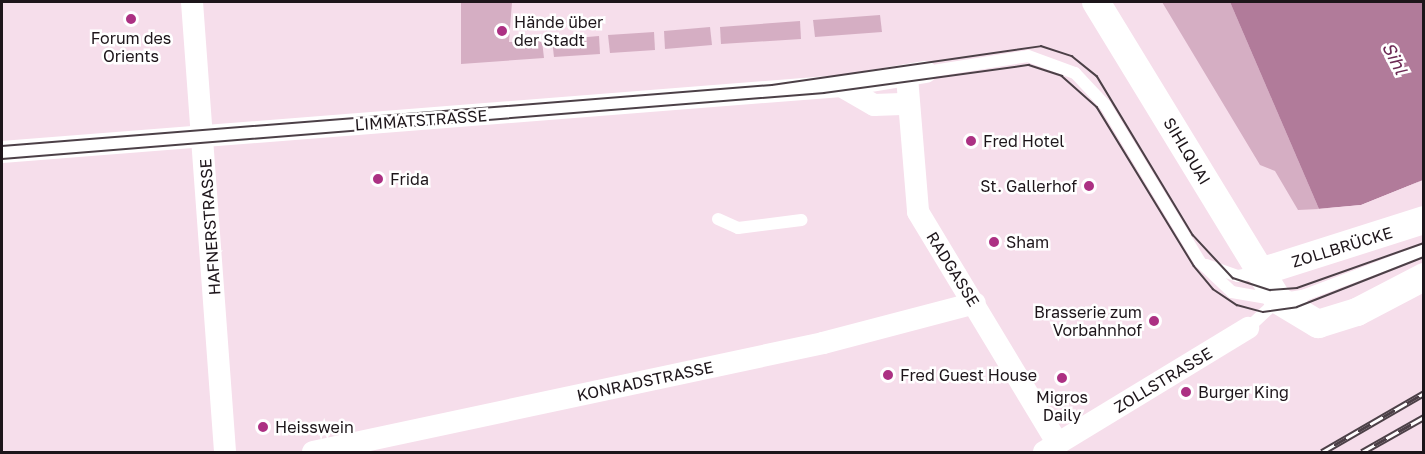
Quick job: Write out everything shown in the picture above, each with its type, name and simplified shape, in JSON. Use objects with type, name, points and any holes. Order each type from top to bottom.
[{"type":"street","name":"HAFNERSTRASSE","points":[[192,2],[225,453]]},
{"type":"street","name":"SIHLQUAI","points":[[1096,2],[1278,300]]},
{"type":"street","name":"LIMMATSTRASSE","points":[[2,152],[841,86],[916,75]]},
{"type":"street","name":"RADGASSE","points":[[916,75],[909,104],[918,212],[975,303],[1051,448]]},
{"type":"street","points":[[841,86],[874,105],[909,104]]},
{"type":"street","name":"ZOLLBRÜCKE","points":[[1260,272],[1424,220]]},
{"type":"street","points":[[1278,300],[1318,324],[1357,312],[1424,277]]},
{"type":"street","name":"KONRADSTRASSE","points":[[313,453],[823,343],[975,303]]},
{"type":"street","name":"ZOLLSTRASSE","points":[[1051,448],[1248,328]]},
{"type":"lane","points":[[916,75],[1028,56],[1075,73],[1105,105],[1200,262],[1232,292],[1278,300]]},
{"type":"lane","points":[[718,219],[738,228],[801,220]]},
{"type":"lane","name":"ZOLLBRÜCKE","points":[[1278,300],[1341,283],[1424,250]]},
{"type":"lane","points":[[1200,262],[1224,274],[1260,272]]},
{"type":"lane","name":"ZOLLSTRASSE","points":[[1248,328],[1278,300]]},
{"type":"shaded area","points":[[461,2],[512,2],[509,42],[542,41],[544,58],[461,64]]},
{"type":"shaded area","points":[[1162,2],[1230,2],[1319,209],[1298,210],[1275,171],[1260,165]]},
{"type":"shaded area","points":[[880,15],[882,32],[815,37],[813,20]]},
{"type":"shaded area","points":[[800,21],[801,39],[721,44],[720,27]]},
{"type":"shaded area","points":[[710,27],[712,45],[665,49],[664,31]]},
{"type":"shaded area","points":[[654,32],[655,50],[610,53],[608,35]]},
{"type":"shaded area","points":[[599,36],[600,54],[554,57],[552,40]]},
{"type":"water","name":"Sihl","points":[[1230,2],[1423,2],[1423,180],[1361,205],[1319,209]]},
{"type":"pier","points":[[1423,180],[1362,208],[1316,209],[1361,205]]},
{"type":"tram line","points":[[2,146],[772,85],[1041,46],[1072,56],[1097,76],[1193,235],[1233,278],[1270,290],[1297,288],[1424,243]]},
{"type":"tram line","points":[[2,159],[824,93],[1029,65],[1062,76],[1097,107],[1194,266],[1213,289],[1237,305],[1263,312],[1297,307],[1424,257]]},
{"type":"railway","points":[[1322,452],[1424,393]]},
{"type":"railway","points":[[1362,452],[1424,417]]},
{"type":"place","name":"Forum des Orients","points":[[131,19]]},
{"type":"place","name":"Hände über der Stadt","points":[[502,31]]},
{"type":"place","name":"Fred Hotel","points":[[971,141]]},
{"type":"place","name":"Frida","points":[[378,179]]},
{"type":"place","name":"St. Gallerhof","points":[[1089,186]]},
{"type":"place","name":"Sham","points":[[994,242]]},
{"type":"place","name":"Brasserie zum Vorbahnhof","points":[[1154,321]]},
{"type":"place","name":"Fred Guest House","points":[[888,375]]},
{"type":"place","name":"Migros Daily","points":[[1062,378]]},
{"type":"place","name":"Burger King","points":[[1186,392]]},
{"type":"place","name":"Heisswein","points":[[263,427]]}]
